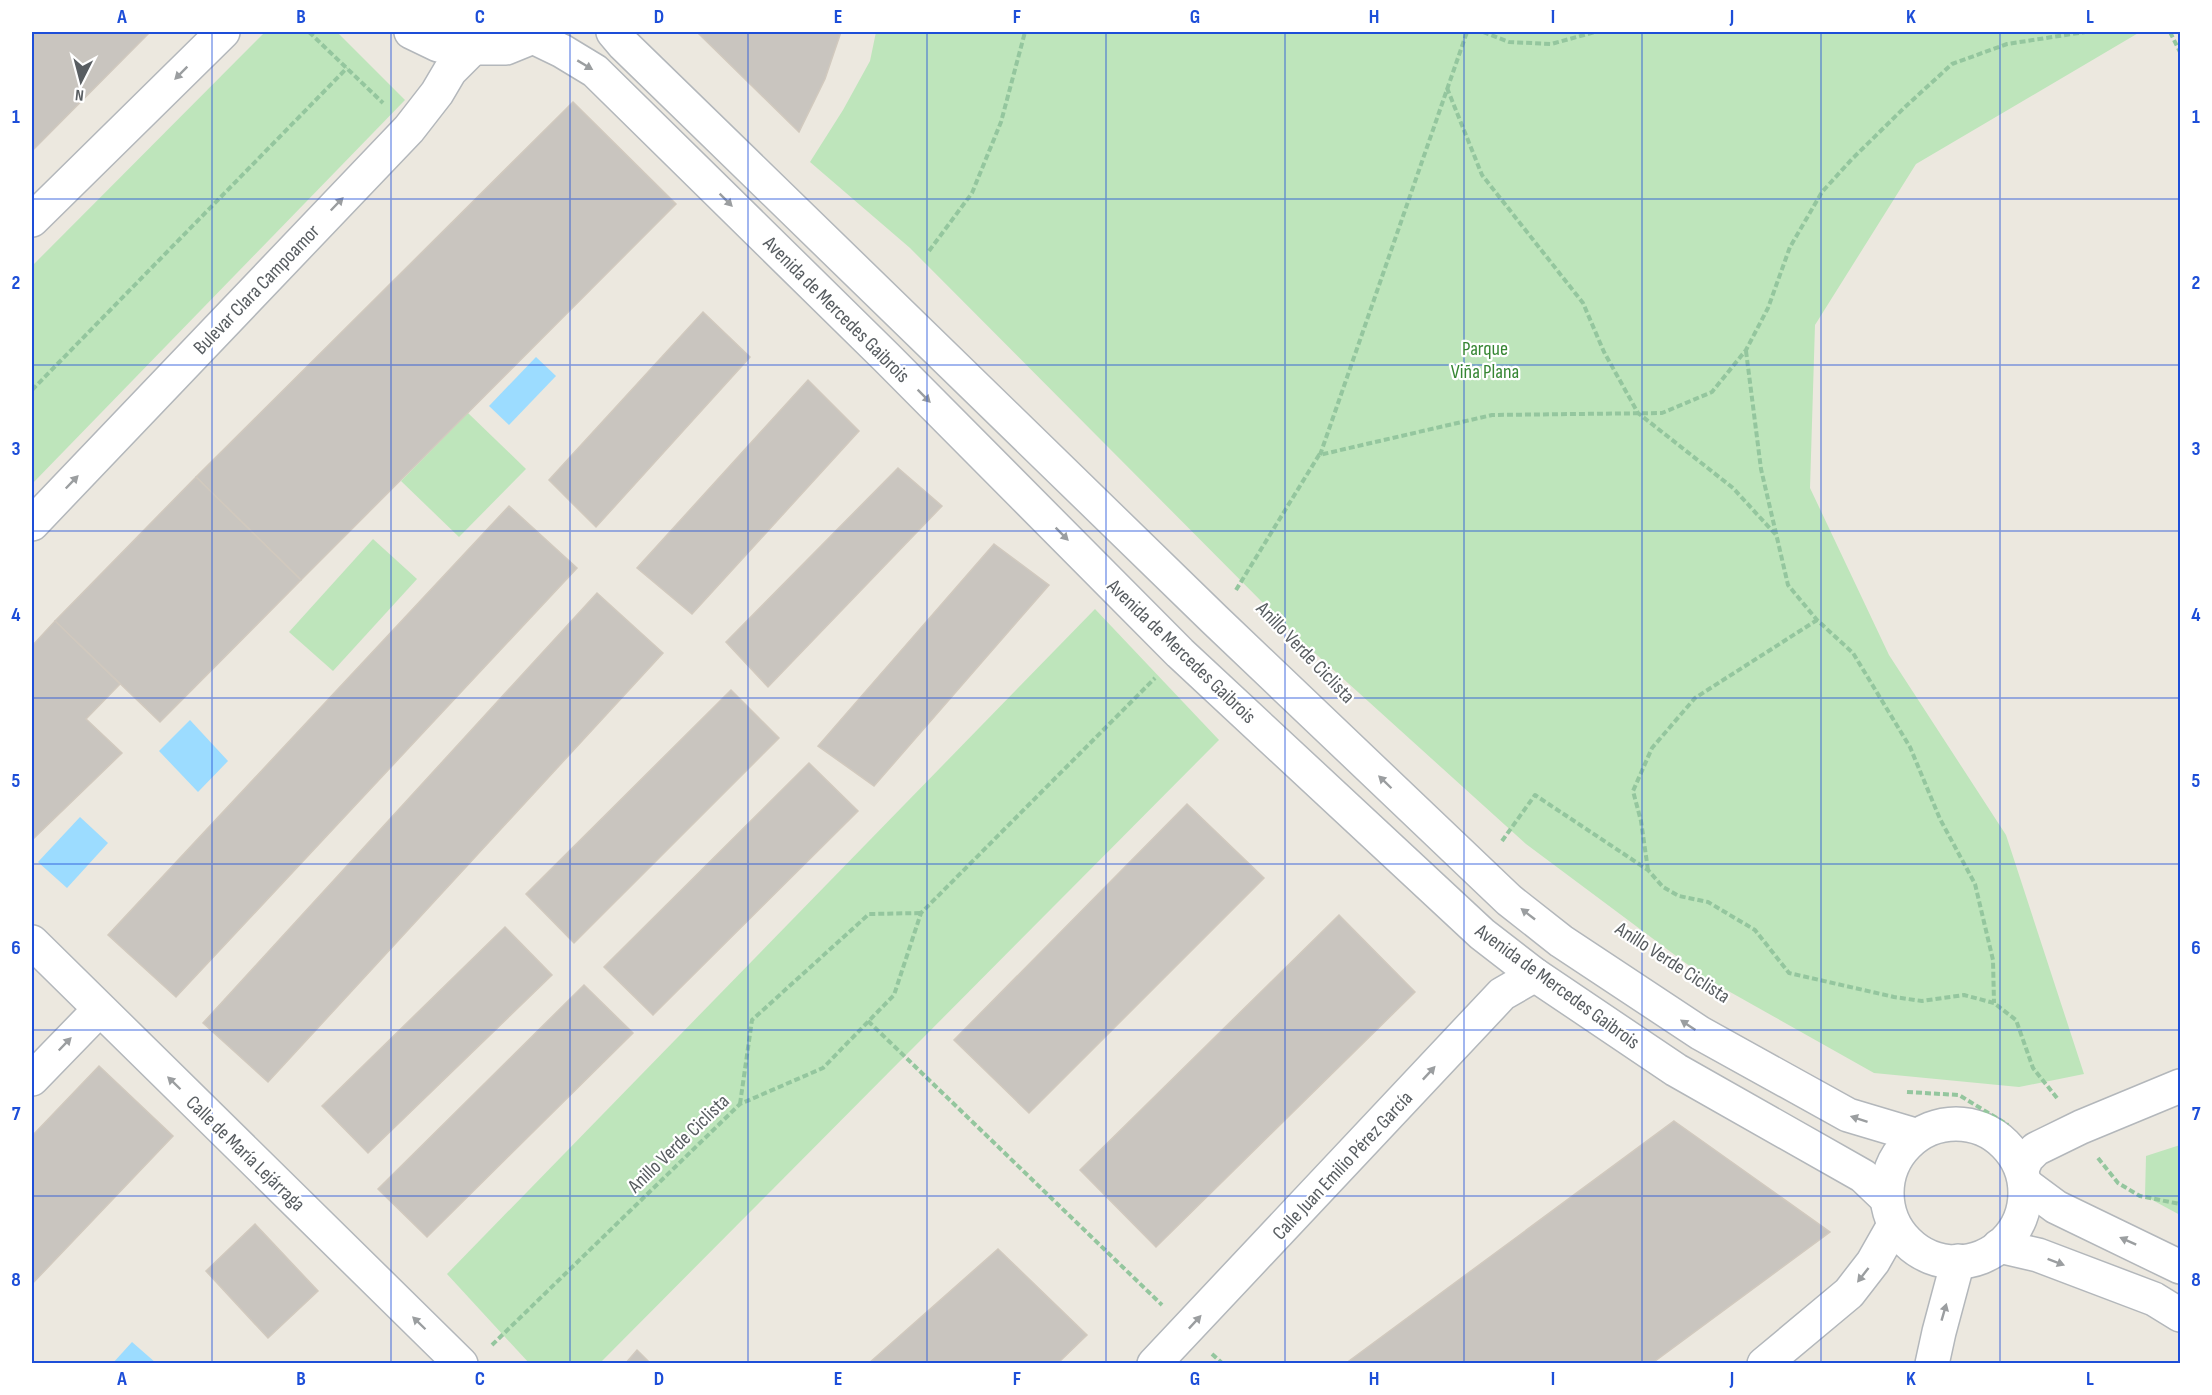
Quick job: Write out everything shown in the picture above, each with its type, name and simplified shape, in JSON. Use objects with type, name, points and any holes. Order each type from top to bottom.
[{"type":"street","points":[[32,220],[223,32]]},
{"type":"street","points":[[411,32],[438,45],[473,48],[506,48],[537,34]]},
{"type":"street","name":"Avenida de Mercedes Gaibrois","points":[[613,32],[624,45],[1223,609],[1509,900],[1561,941],[1700,1033],[1848,1115],[1915,1135]]},
{"type":"street","name":"Avenida de Mercedes Gaibrois","points":[[537,34],[595,71],[887,358],[1180,652],[1482,934],[1535,975],[1676,1070],[1863,1176],[1890,1211]]},
{"type":"street","name":"Bulevar Clara Campoamor","points":[[32,524],[409,129],[437,93],[450,71],[473,48]]},
{"type":"street","name":"Calle de María Lejárraga","points":[[32,942],[461,1364]]},
{"type":"street","name":"Calle Juan Emilio Pérez García","points":[[1154,1364],[1502,994],[1535,975]]},
{"type":"street","points":[[32,1078],[99,1010]]},
{"type":"street","points":[[2023,1177],[2027,1158],[2036,1149],[2120,1110],[2181,1086]]},
{"type":"street","points":[[1764,1364],[1849,1293],[1873,1262],[1890,1211],[1888,1174],[1899,1152],[1915,1135],[1931,1128],[1945,1126],[1963,1127],[1991,1136],[2002,1142],[2014,1154],[2023,1177],[2025,1201],[2012,1233],[1999,1246],[1973,1260],[1943,1260],[1914,1248],[1890,1211]]},
{"type":"street","points":[[1991,1136],[2025,1135],[2081,1127]]},
{"type":"street","points":[[2023,1177],[2056,1207],[2181,1266]]},
{"type":"street","points":[[1999,1246],[2038,1255],[2143,1295],[2181,1315]]},
{"type":"street","points":[[1932,1364],[1958,1261]]},
{"type":"path","points":[[309,32],[409,129]]},
{"type":"path","points":[[929,251],[972,193],[1001,122],[1025,32]]},
{"type":"path","points":[[1223,609],[1320,455],[1467,32]]},
{"type":"path","points":[[1483,32],[1509,42],[1551,44],[1595,32]]},
{"type":"path","points":[[1320,455],[1492,415],[1662,412],[1712,392],[1746,350],[1768,308],[1790,247],[1822,192],[1905,107],[1952,64],[2007,44],[2085,32]]},
{"type":"path","points":[[2170,32],[2181,52]]},
{"type":"path","points":[[32,390],[347,68]]},
{"type":"path","points":[[1447,88],[1482,175],[1583,303],[1604,352],[1638,413],[1733,488],[1778,537]]},
{"type":"path","points":[[1746,350],[1761,469],[1788,585],[1817,620],[1853,653],[1910,747],[1941,819],[1975,884],[1993,960],[1994,1003]]},
{"type":"path","points":[[1237,588],[1245,596]]},
{"type":"path","points":[[1648,870],[1634,791],[1652,748],[1695,698],[1817,620]]},
{"type":"path","name":"Anillo Verde Ciclista","points":[[489,1347],[740,1104],[823,1068],[894,995],[921,913],[1180,652]]},
{"type":"path","points":[[1494,834],[1503,842],[1535,795],[1648,870],[1663,887],[1679,896],[1708,902],[1755,930],[1789,973],[1912,1000],[1922,1001],[1964,995],[1994,1003],[2016,1020],[2033,1068],[2081,1127],[2097,1156],[2118,1183],[2140,1196],[2181,1204]]},
{"type":"path","points":[[740,1104],[752,1020],[869,914],[921,913]]},
{"type":"path","points":[[868,1021],[1223,1364]]},
{"type":"path","points":[[1900,1091],[1959,1095],[2025,1135]]},
{"type":"green space","points":[[265,32],[337,32],[405,100],[32,484],[32,266]]},
{"type":"green space","name":"Parque Viña Plana","points":[[876,32],[2140,32],[1916,164],[1815,325],[1810,488],[1889,655],[2006,835],[2084,1074],[2019,1087],[1874,1073],[1707,979],[1526,844],[1296,636],[910,248],[810,162],[843,110],[870,61]]},
{"type":"green space","points":[[468,413],[526,469],[459,537],[401,481]]},
{"type":"green space","points":[[373,539],[417,579],[333,671],[289,632]]},
{"type":"green space","points":[[1095,609],[1219,740],[600,1363],[529,1363],[447,1274]]},
{"type":"green space","points":[[2180,1145],[2180,1215],[2145,1196],[2146,1156]]},
{"type":"water","points":[[536,357],[556,376],[509,425],[489,406]]},
{"type":"water","points":[[190,720],[228,761],[198,792],[159,751]]},
{"type":"water","points":[[80,817],[108,843],[67,888],[38,862]]},
{"type":"water","points":[[132,1342],[156,1363],[113,1363]]},
{"type":"building","points":[[32,32],[150,32],[32,151]]},
{"type":"building","points":[[697,32],[841,32],[825,79],[799,132]]},
{"type":"building","points":[[573,102],[676,204],[301,580],[196,477]]},
{"type":"building","points":[[703,312],[750,357],[596,527],[549,480]]},
{"type":"building","points":[[808,380],[859,431],[692,614],[637,568]]},
{"type":"building","points":[[898,468],[942,506],[768,687],[726,642]]},
{"type":"building","points":[[196,477],[301,580],[160,722],[55,621]]},
{"type":"building","points":[[509,506],[577,568],[176,997],[108,935]]},
{"type":"building","points":[[994,544],[1049,585],[874,786],[818,746]]},
{"type":"building","points":[[597,593],[663,653],[268,1082],[203,1023]]},
{"type":"building","points":[[55,621],[120,684],[86,719],[122,753],[32,840],[32,646]]},
{"type":"building","points":[[731,690],[779,738],[574,943],[526,894]]},
{"type":"building","points":[[809,763],[858,811],[653,1015],[604,967]]},
{"type":"building","points":[[1187,804],[1264,878],[1029,1113],[954,1040]]},
{"type":"building","points":[[1339,915],[1415,992],[1156,1247],[1080,1170]]},
{"type":"building","points":[[505,927],[552,975],[368,1153],[322,1106]]},
{"type":"building","points":[[584,985],[633,1033],[427,1237],[378,1189]]},
{"type":"building","points":[[99,1066],[173,1136],[32,1284],[32,1136]]},
{"type":"building","points":[[1674,1121],[1830,1232],[1651,1364],[1345,1364]]},
{"type":"building","points":[[255,1224],[318,1291],[268,1338],[206,1271]]},
{"type":"building","points":[[998,1249],[1087,1335],[1057,1364],[868,1364]]},
{"type":"building","points":[[637,1350],[651,1364],[625,1364]]}]
